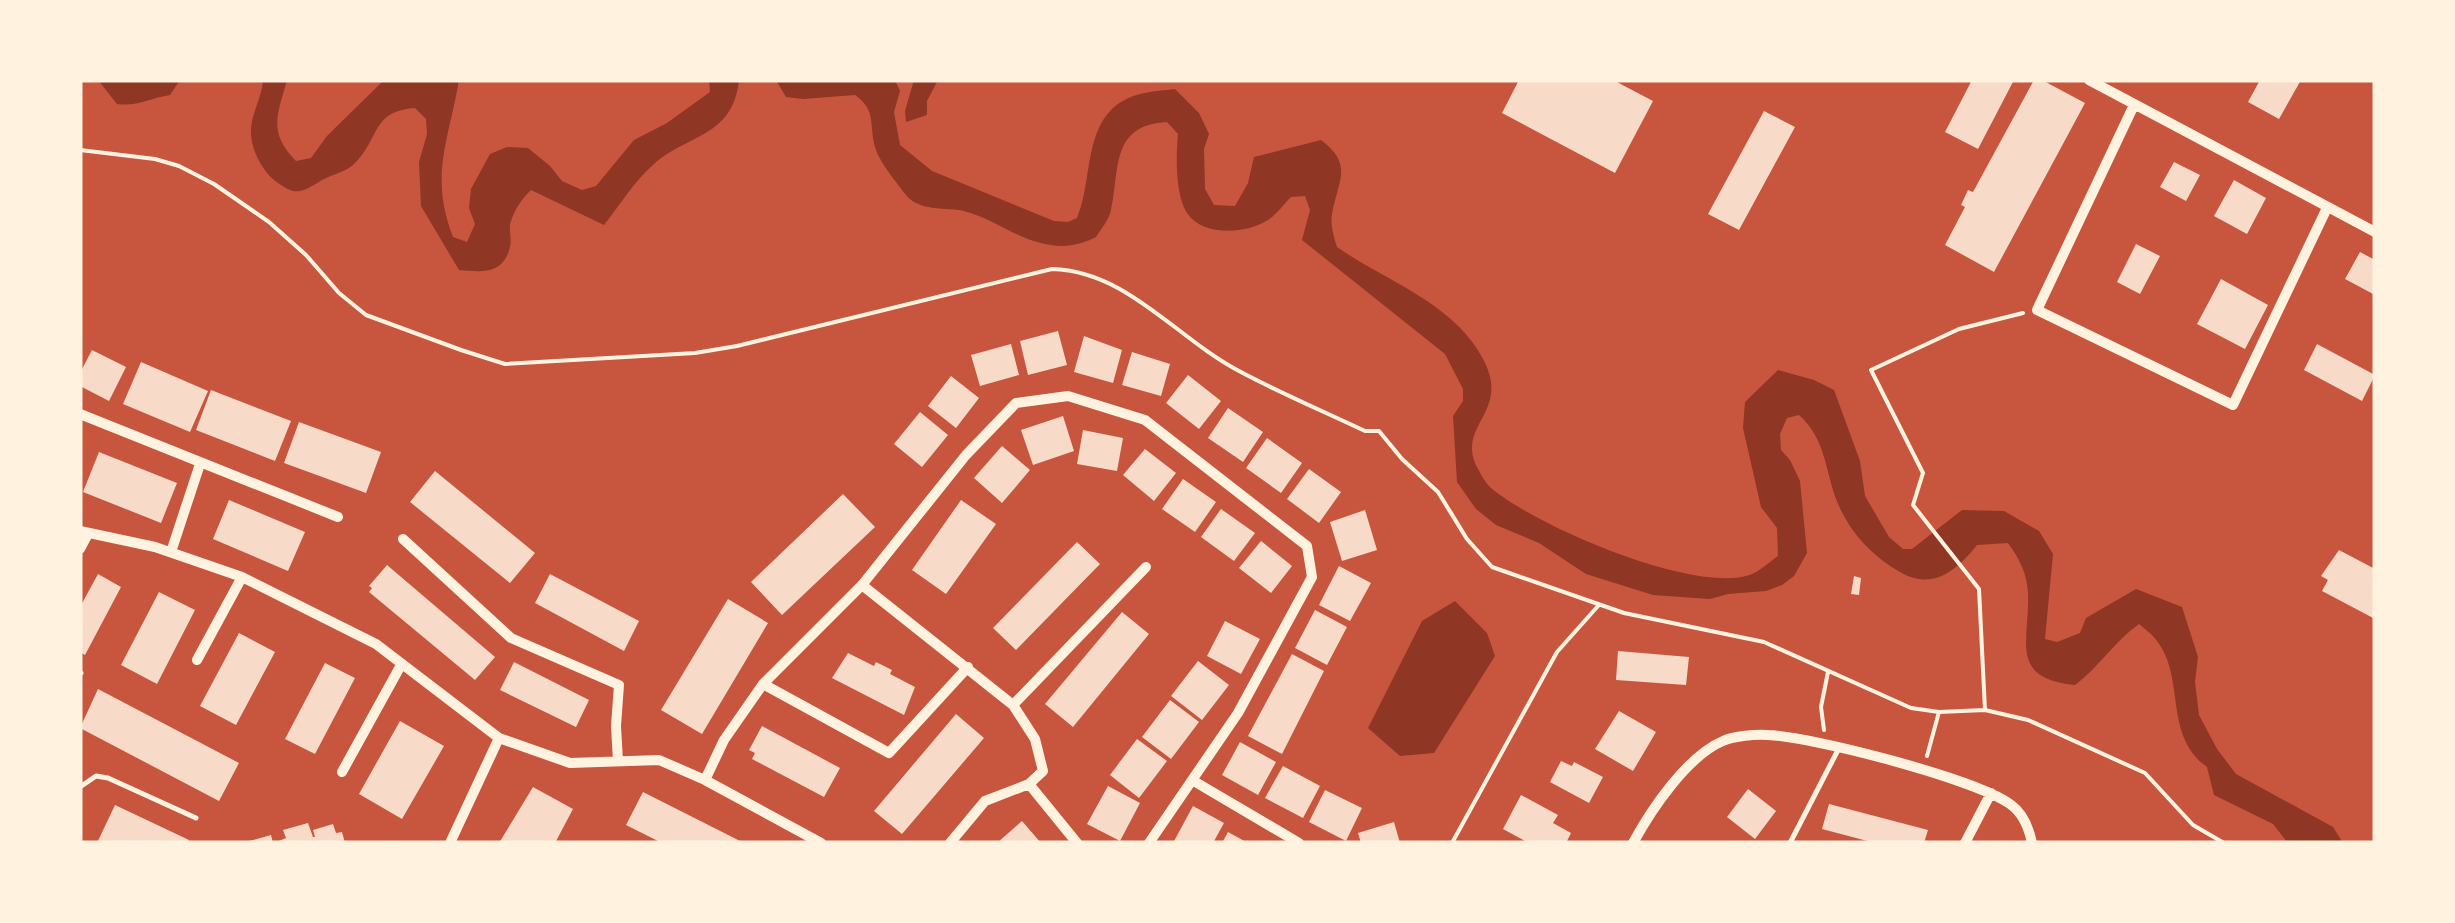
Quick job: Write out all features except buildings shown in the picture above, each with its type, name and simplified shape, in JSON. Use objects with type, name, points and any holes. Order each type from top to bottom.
[{"type":"street","points":[[2089,80],[2375,232]]},
{"type":"street","points":[[2134,105],[2036,310],[2233,405],[2327,208]]},
{"type":"street","points":[[705,780],[724,740],[763,684],[862,585],[966,454],[1016,403],[1068,396],[1145,420],[1307,546],[1312,577],[1238,713],[1150,843]]},
{"type":"street","points":[[80,414],[338,517]]},
{"type":"street","points":[[171,552],[200,464]]},
{"type":"street","points":[[80,549],[84,533],[171,552],[242,577],[376,644],[499,738],[570,762],[659,760],[705,780],[821,843]]},
{"type":"street","points":[[403,539],[511,638],[619,685],[618,762]]},
{"type":"street","points":[[1014,704],[1146,567]]},
{"type":"street","points":[[197,660],[242,577]]},
{"type":"street","points":[[862,585],[1014,704],[1035,739],[1043,771],[1029,784],[984,802],[950,843]]},
{"type":"street","points":[[342,772],[401,665]]},
{"type":"street","points":[[763,684],[889,753],[968,667]]},
{"type":"street","points":[[1633,843],[1652,807],[1690,766],[1723,741],[1767,734],[1840,747],[1992,793],[2014,806],[2029,828],[2032,843]]},
{"type":"street","points":[[450,843],[499,738]]},
{"type":"street","points":[[1192,780],[1299,843]]},
{"type":"street","points":[[1029,784],[1077,843]]},
{"type":"street","points":[[1965,843],[1992,793]]},
{"type":"lane","points":[[1790,843],[1840,747]]},
{"type":"lane","points":[[80,787],[96,776],[108,778],[196,818]]},
{"type":"path","points":[[80,150],[180,166],[246,204],[366,315],[505,364],[737,346],[1052,268],[1077,269],[1106,280],[1236,370],[1365,431],[1379,432],[1438,492],[1484,562],[1598,606],[1764,642],[1911,708],[1940,712],[1985,710],[2028,720],[2154,779],[2193,825],[2224,843]]},
{"type":"path","points":[[1985,710],[1979,589],[1913,506],[1924,473],[1871,370],[1959,328],[2036,310]]},
{"type":"path","points":[[1452,843],[1556,652],[1598,606]]},
{"type":"path","points":[[1826,745],[1821,708],[1828,672]]},
{"type":"path","points":[[1923,772],[1940,712]]},
{"type":"shaded area","points":[[98,80],[180,80],[170,95],[124,105],[117,104]]},
{"type":"shaded area","points":[[263,80],[287,80],[278,114],[278,132],[296,161],[311,158],[327,136],[382,82],[459,80],[443,158],[442,195],[453,237],[467,242],[475,224],[469,208],[471,189],[490,154],[507,147],[528,148],[562,181],[582,190],[596,186],[634,140],[667,123],[710,92],[709,80],[739,80],[735,99],[718,124],[654,164],[604,225],[531,190],[512,219],[507,256],[497,267],[476,271],[459,270],[421,206],[419,162],[427,134],[426,119],[415,108],[401,110],[384,120],[364,153],[348,168],[293,191],[270,176],[251,139]]},
{"type":"shaded area","points":[[776,80],[895,80],[900,91],[894,112],[900,145],[932,171],[1054,221],[1077,218],[1100,125],[1109,112],[1133,96],[1175,89],[1199,113],[1209,134],[1204,149],[1205,189],[1214,205],[1235,206],[1248,183],[1254,157],[1321,140],[1341,165],[1332,218],[1337,247],[1444,313],[1473,343],[1486,365],[1490,398],[1472,448],[1475,463],[1487,483],[1542,520],[1652,565],[1720,578],[1750,575],[1778,556],[1777,528],[1761,507],[1743,428],[1745,402],[1778,370],[1814,380],[1834,390],[1860,461],[1865,496],[1889,537],[1903,549],[1912,549],[1962,510],[2004,511],[2039,531],[2053,554],[2045,639],[2057,642],[2080,633],[2086,618],[2136,589],[2182,607],[2198,657],[2195,682],[2199,715],[2217,749],[2236,774],[2333,827],[2343,843],[2288,843],[2273,824],[2214,795],[2207,767],[2193,754],[2179,723],[2166,656],[2139,624],[2075,685],[2040,674],[2027,654],[2026,579],[2008,543],[1977,545],[1952,570],[1933,579],[1900,572],[1876,555],[1856,535],[1841,511],[1820,446],[1799,415],[1787,418],[1780,434],[1781,450],[1800,481],[1807,553],[1794,576],[1782,585],[1710,599],[1653,595],[1586,574],[1539,543],[1496,525],[1476,509],[1457,482],[1453,416],[1463,401],[1463,389],[1445,354],[1302,240],[1310,210],[1305,196],[1291,197],[1259,225],[1225,231],[1203,226],[1187,213],[1180,196],[1178,134],[1167,122],[1149,125],[1135,131],[1121,152],[1110,214],[1096,237],[1069,246],[1039,243],[964,211],[912,200],[878,155],[870,113],[862,101],[855,95],[786,97]]},
{"type":"shaded area","points":[[914,80],[938,80],[927,101],[927,115],[906,122],[905,111]]},
{"type":"shaded area","points":[[1455,601],[1487,633],[1495,656],[1434,753],[1400,756],[1368,728],[1422,621]]}]
